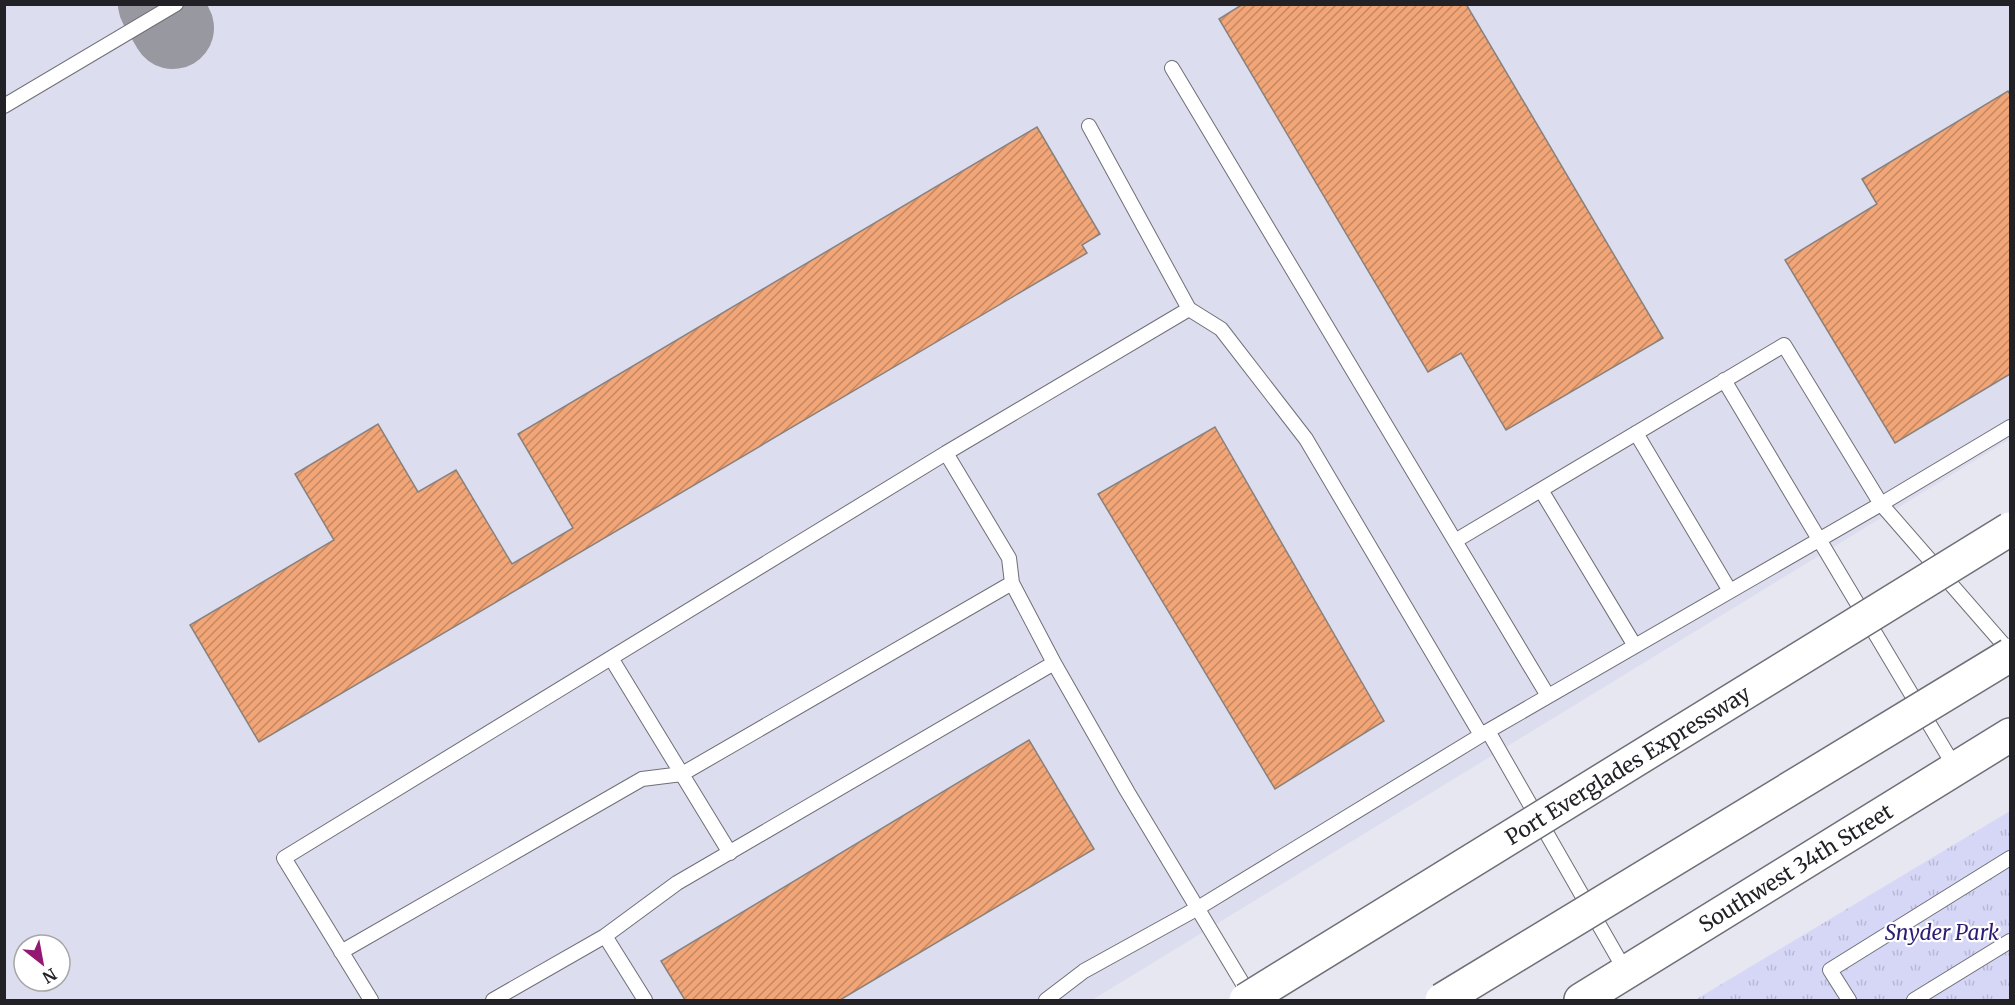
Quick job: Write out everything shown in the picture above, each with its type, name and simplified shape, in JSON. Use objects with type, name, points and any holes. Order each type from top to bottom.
[{"type":"main road","name":"Port Everglades Expressway","points":[[1246,1000],[2010,530]]},
{"type":"main road","points":[[1442,1000],[2010,653]]},
{"type":"main road","name":"Southwest 34th Street","points":[[1581,1000],[2010,735]]},
{"type":"lane","points":[[4,106],[176,4]]},
{"type":"lane","points":[[1172,68],[1548,696]]},
{"type":"lane","points":[[1089,126],[1189,309],[1221,329],[1306,439],[1485,733],[1627,973]]},
{"type":"lane","points":[[372,1000],[284,858],[946,453],[1189,309]]},
{"type":"lane","points":[[1455,541],[1784,345],[1881,504],[2010,653]]},
{"type":"lane","points":[[1724,380],[1956,769]]},
{"type":"lane","points":[[1046,1000],[1084,971],[1198,908],[1485,733],[1820,540],[2010,427]]},
{"type":"lane","points":[[1636,433],[1730,591]]},
{"type":"lane","points":[[946,453],[1009,558],[1012,582],[1054,663],[1253,1000]]},
{"type":"lane","points":[[1541,490],[1635,646]]},
{"type":"lane","points":[[342,952],[642,779],[682,774],[1012,582]]},
{"type":"lane","points":[[611,658],[730,853]]},
{"type":"lane","points":[[494,1000],[605,936],[677,883],[1054,663]]},
{"type":"lane","points":[[1849,1000],[1830,970],[2010,858]]},
{"type":"lane","points":[[605,936],[645,1000]]},
{"type":"lane","points":[[1914,1000],[2010,941]]},
{"type":"shaded area","points":[[5,5],[2010,5],[2010,439],[1092,1000],[5,1000]]},
{"type":"green space","name":"Snyder Park","points":[[2010,811],[2010,1000],[1695,1000]]},
{"type":"building","points":[[1243,4],[1466,4],[1663,338],[1506,430],[1461,353],[1428,372],[1219,19]]},
{"type":"building","points":[[2008,91],[2010,95],[2010,374],[1895,443],[1785,260],[1877,204],[1862,179]]},
{"type":"building","points":[[1037,127],[1100,234],[1082,245],[1087,253],[259,742],[190,625],[334,540],[295,474],[378,424],[418,492],[456,470],[512,564],[573,528],[518,434]]},
{"type":"building","points":[[1215,427],[1384,721],[1275,789],[1098,494]]},
{"type":"building","points":[[1029,740],[1094,849],[840,1000],[685,1000],[661,961]]},
{"type":"taxiway","points":[[159,4],[173,28]]}]
